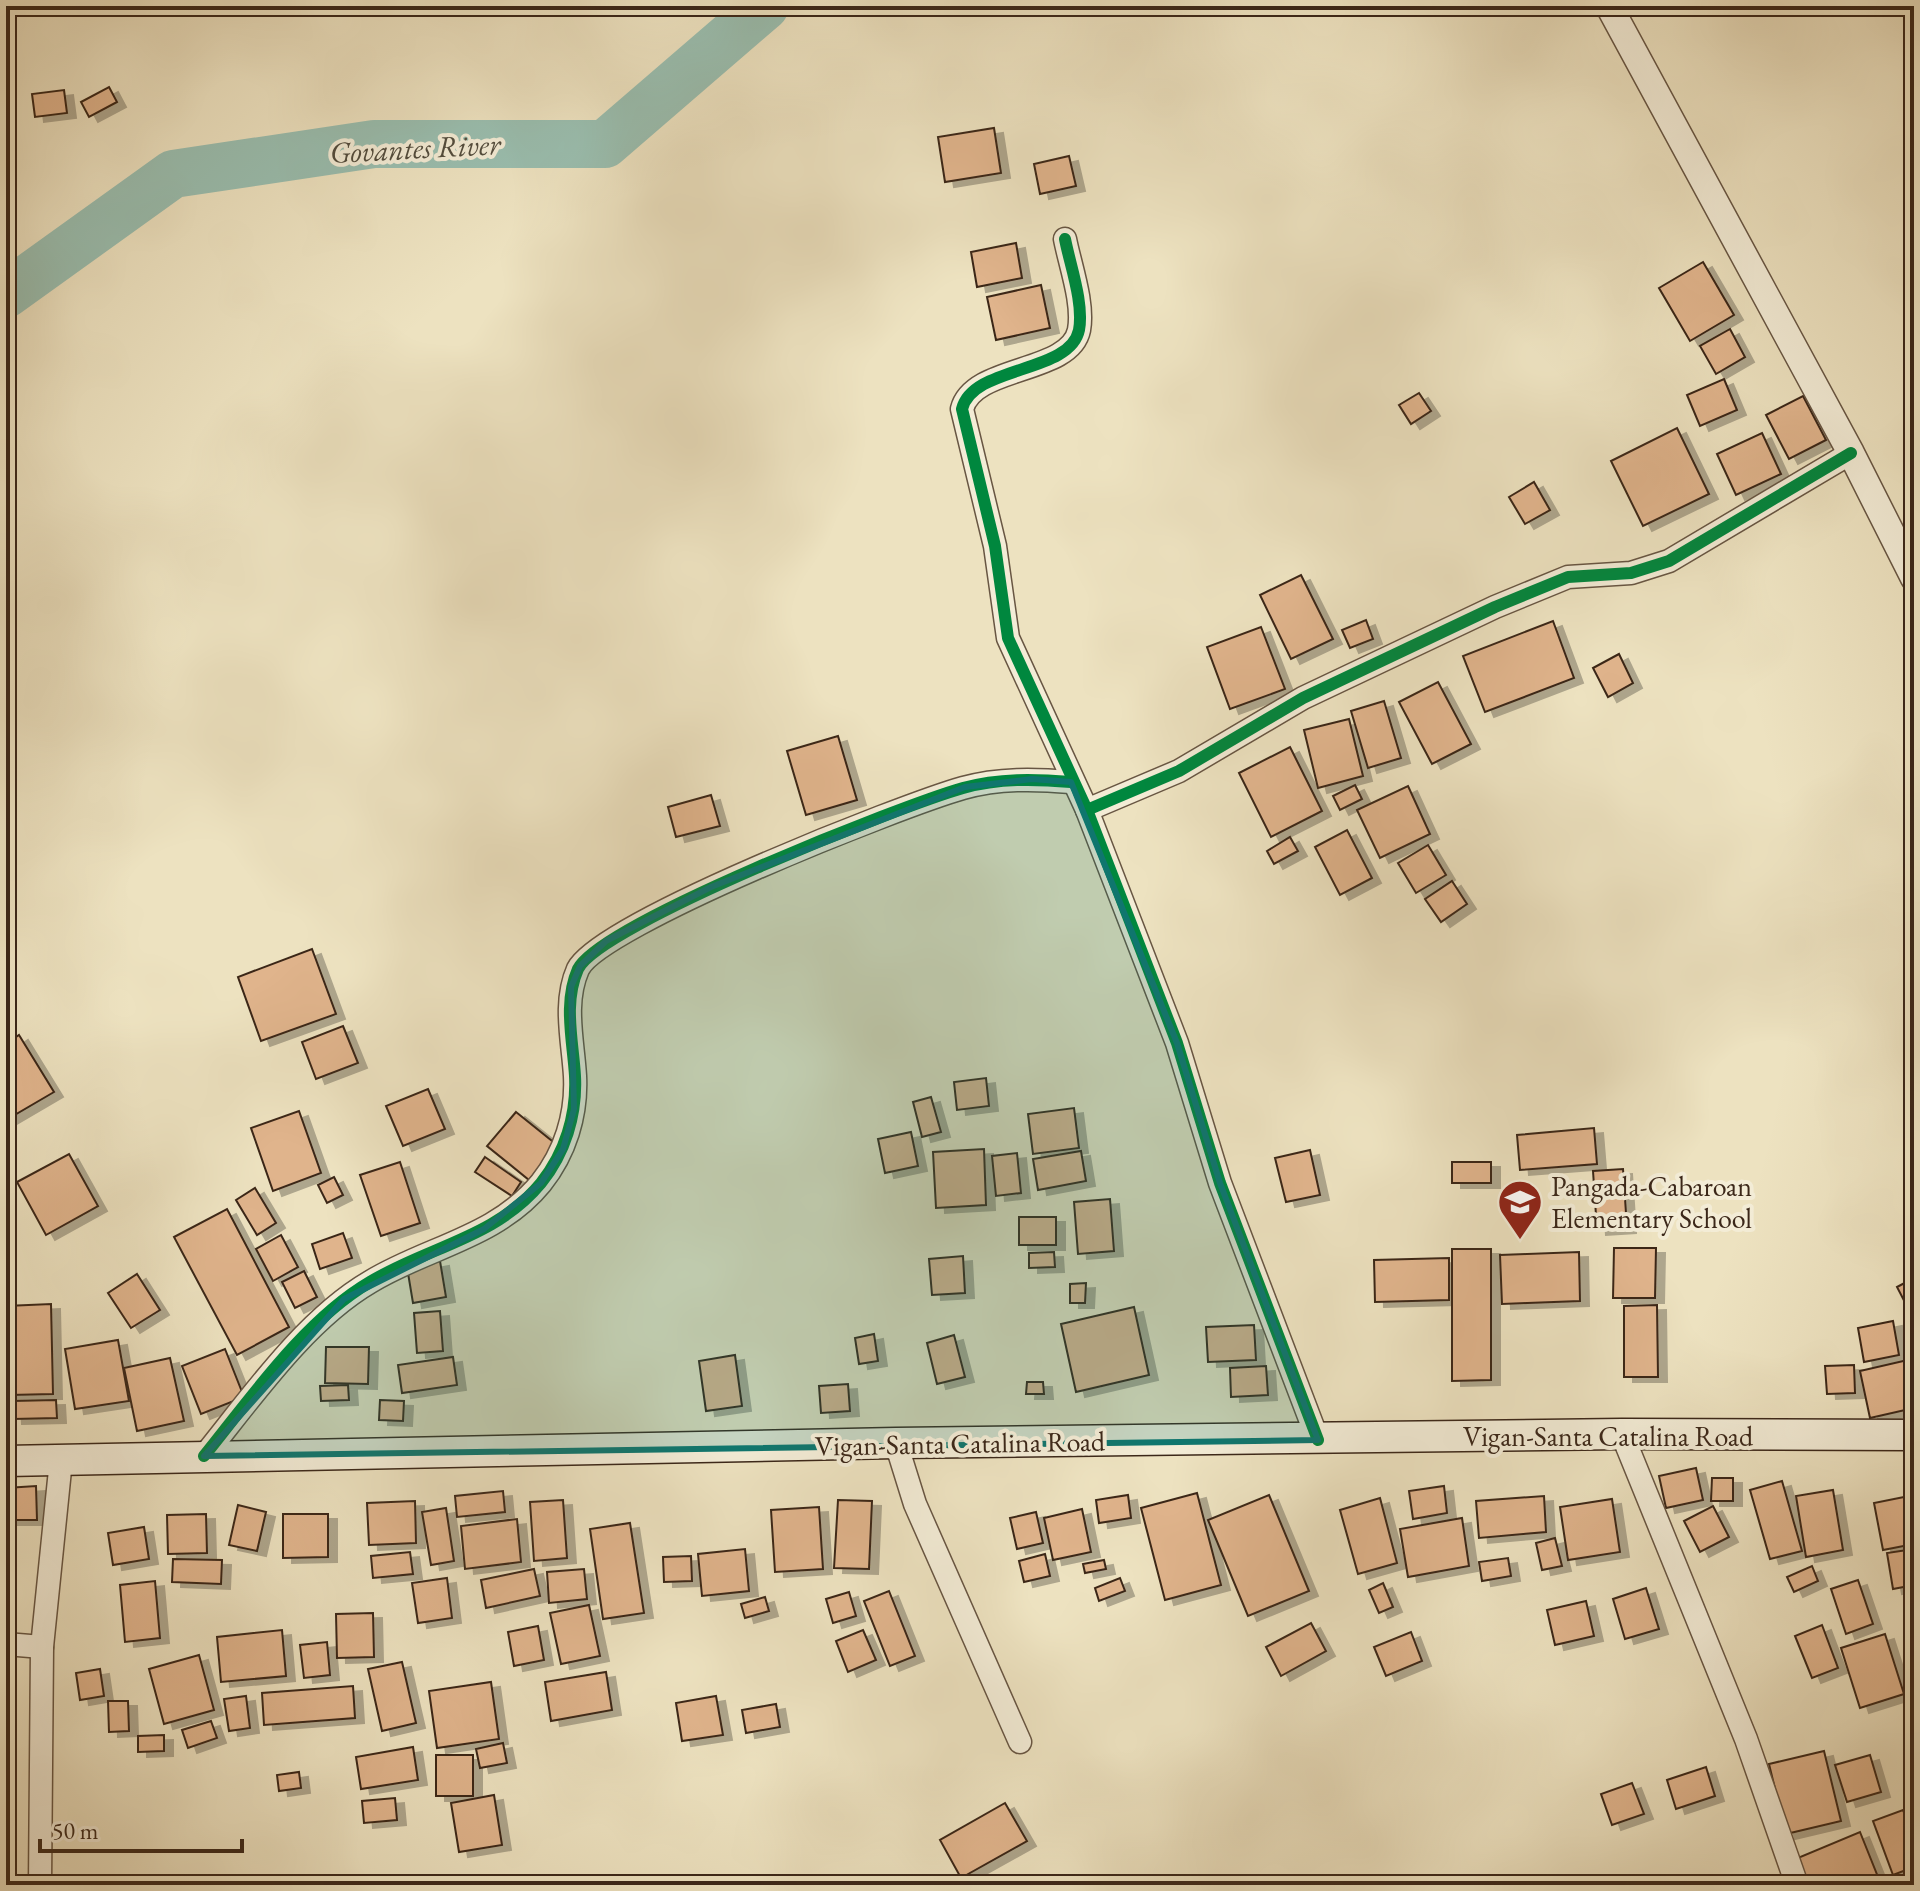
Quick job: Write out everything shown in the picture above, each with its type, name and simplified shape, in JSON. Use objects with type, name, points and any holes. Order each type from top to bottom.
[{"type":"main road","name":"Vigan-Santa Catalina Road","points":[[6,1461],[896,1443],[1622,1434],[1914,1435]]},
{"type":"street","points":[[1609,6],[1851,453],[1914,578]]},
{"type":"street","points":[[1065,239],[1080,321],[1075,341],[1061,353],[983,385],[967,397],[962,409],[995,546],[1008,638],[1071,782],[1087,810],[1177,1043],[1220,1183],[1318,1440]]},
{"type":"street","points":[[1087,810],[1179,771],[1303,698],[1495,607],[1568,577],[1631,573],[1669,561],[1851,453]]},
{"type":"street","points":[[204,1456],[252,1396],[344,1299],[372,1280],[484,1229],[514,1210],[541,1183],[563,1149],[574,1109],[571,987],[580,966],[606,941],[711,887],[938,797],[1002,781],[1071,782]]},
{"type":"street","points":[[1622,1434],[1746,1739],[1797,1885]]},
{"type":"street","points":[[896,1443],[915,1504],[1020,1742]]},
{"type":"street","points":[[40,1885],[42,1647],[61,1460]]},
{"type":"street","points":[[6,1644],[42,1647]]},
{"type":"highlighted area","points":[[1032,779],[1071,782],[1177,1043],[1220,1183],[1318,1440],[204,1456],[344,1299],[484,1229],[541,1183],[563,1149],[574,1109],[571,987],[580,966],[606,941],[711,887],[965,787]]},
{"type":"building","points":[[109,87],[117,102],[89,117],[81,102]]},
{"type":"building","points":[[64,90],[67,113],[35,117],[32,94]]},
{"type":"building","points":[[994,128],[1001,173],[945,182],[938,137]]},
{"type":"building","points":[[1069,156],[1076,186],[1040,194],[1034,164]]},
{"type":"building","points":[[1016,243],[1022,278],[977,287],[971,252]]},
{"type":"building","points":[[1703,262],[1734,315],[1690,341],[1659,288]]},
{"type":"building","points":[[1041,285],[1050,328],[996,340],[987,297]]},
{"type":"building","points":[[1730,329],[1745,357],[1716,374],[1700,346]]},
{"type":"building","points":[[1724,379],[1737,410],[1700,426],[1687,395]]},
{"type":"building","points":[[1419,393],[1431,411],[1411,424],[1399,405]]},
{"type":"building","points":[[1803,396],[1826,440],[1789,459],[1766,415]]},
{"type":"building","points":[[1677,428],[1709,494],[1643,526],[1611,461]]},
{"type":"building","points":[[1762,433],[1781,474],[1736,495],[1717,454]]},
{"type":"building","points":[[1534,482],[1550,510],[1525,524],[1509,497]]},
{"type":"building","points":[[1301,575],[1333,639],[1291,659],[1260,595]]},
{"type":"building","points":[[1366,620],[1373,639],[1350,648],[1342,630]]},
{"type":"building","points":[[1553,621],[1574,678],[1485,712],[1463,656]]},
{"type":"building","points":[[1261,627],[1285,689],[1230,709],[1207,647]]},
{"type":"building","points":[[1619,654],[1633,683],[1608,697],[1593,668]]},
{"type":"building","points":[[1438,682],[1471,744],[1432,764],[1399,702]]},
{"type":"building","points":[[1384,701],[1401,758],[1368,768],[1351,711]]},
{"type":"building","points":[[1349,719],[1363,776],[1318,788],[1304,730]]},
{"type":"building","points":[[838,736],[857,800],[806,815],[787,751]]},
{"type":"building","points":[[1290,747],[1322,811],[1271,837],[1239,773]]},
{"type":"building","points":[[1355,785],[1362,799],[1340,810],[1333,796]]},
{"type":"building","points":[[1408,786],[1430,834],[1380,858],[1357,810]]},
{"type":"building","points":[[711,795],[720,826],[676,837],[668,807]]},
{"type":"building","points":[[1347,830],[1372,878],[1340,895],[1315,847]]},
{"type":"building","points":[[1290,837],[1298,851],[1274,864],[1267,851]]},
{"type":"building","points":[[1428,845],[1446,875],[1416,893],[1398,863]]},
{"type":"building","points":[[1452,881],[1467,904],[1441,922],[1425,899]]},
{"type":"building","points":[[312,949],[336,1014],[261,1041],[238,977]]},
{"type":"building","points":[[343,1026],[358,1063],[316,1079],[302,1042]]},
{"type":"building","points":[[19,1035],[54,1092],[6,1120],[6,1044]]},
{"type":"building","points":[[986,1078],[989,1106],[957,1110],[954,1082]]},
{"type":"building","points":[[428,1089],[445,1129],[403,1146],[386,1106]]},
{"type":"building","points":[[931,1097],[941,1132],[922,1137],[913,1102]]},
{"type":"building","points":[[1074,1108],[1079,1148],[1033,1154],[1028,1114]]},
{"type":"building","points":[[299,1111],[321,1173],[273,1191],[251,1128]]},
{"type":"building","points":[[516,1112],[557,1145],[529,1180],[487,1146]]},
{"type":"building","points":[[1594,1128],[1597,1164],[1520,1170],[1517,1135]]},
{"type":"building","points":[[911,1132],[918,1166],[885,1173],[878,1139]]},
{"type":"building","points":[[984,1149],[986,1205],[936,1208],[933,1152]]},
{"type":"building","points":[[1310,1150],[1320,1195],[1286,1202],[1275,1158]]},
{"type":"building","points":[[1081,1151],[1086,1181],[1038,1190],[1033,1159]]},
{"type":"building","points":[[1017,1153],[1021,1193],[996,1196],[992,1156]]},
{"type":"building","points":[[69,1154],[98,1206],[46,1235],[17,1182]]},
{"type":"building","points":[[485,1157],[521,1182],[512,1196],[475,1172]]},
{"type":"building","points":[[400,1162],[420,1223],[381,1236],[360,1175]]},
{"type":"building","points":[[1452,1162],[1491,1162],[1491,1183],[1452,1183]]},
{"type":"building","points":[[1623,1169],[1627,1228],[1597,1230],[1593,1171]]},
{"type":"building","points":[[334,1177],[343,1195],[327,1203],[318,1185]]},
{"type":"building","points":[[255,1188],[276,1223],[257,1235],[236,1200]]},
{"type":"building","points":[[1110,1199],[1114,1251],[1078,1254],[1074,1202]]},
{"type":"building","points":[[227,1209],[289,1327],[237,1355],[174,1237]]},
{"type":"building","points":[[1019,1217],[1056,1217],[1056,1245],[1019,1245]]},
{"type":"building","points":[[343,1233],[352,1258],[320,1269],[312,1244]]},
{"type":"building","points":[[281,1235],[298,1267],[273,1281],[256,1249]]},
{"type":"building","points":[[1614,1248],[1656,1248],[1655,1298],[1613,1298]]},
{"type":"building","points":[[1452,1249],[1491,1249],[1491,1380],[1452,1381]]},
{"type":"building","points":[[1054,1252],[1055,1267],[1029,1268],[1029,1253]]},
{"type":"building","points":[[1579,1252],[1580,1301],[1502,1304],[1500,1255]]},
{"type":"building","points":[[963,1256],[965,1293],[932,1295],[929,1259]]},
{"type":"building","points":[[1449,1258],[1449,1300],[1375,1302],[1374,1260]]},
{"type":"building","points":[[440,1261],[446,1297],[413,1303],[407,1267]]},
{"type":"building","points":[[304,1271],[317,1297],[295,1308],[282,1282]]},
{"type":"building","points":[[137,1274],[160,1310],[131,1328],[108,1293]]},
{"type":"building","points":[[1914,1278],[1914,1313],[1911,1314],[1897,1287]]},
{"type":"building","points":[[1086,1283],[1085,1303],[1070,1303],[1070,1284]]},
{"type":"building","points":[[51,1304],[53,1394],[9,1395],[6,1306]]},
{"type":"building","points":[[1657,1305],[1658,1377],[1624,1377],[1624,1306]]},
{"type":"building","points":[[1134,1307],[1149,1375],[1076,1392],[1061,1324]]},
{"type":"building","points":[[440,1311],[443,1351],[417,1353],[414,1313]]},
{"type":"building","points":[[1893,1321],[1899,1355],[1864,1362],[1858,1328]]},
{"type":"building","points":[[1254,1325],[1256,1360],[1208,1362],[1206,1327]]},
{"type":"building","points":[[874,1334],[878,1361],[859,1364],[855,1338]]},
{"type":"building","points":[[954,1335],[965,1377],[937,1384],[927,1343]]},
{"type":"building","points":[[118,1340],[129,1401],[75,1409],[65,1349]]},
{"type":"building","points":[[326,1347],[369,1347],[368,1384],[325,1383]]},
{"type":"building","points":[[225,1349],[244,1397],[201,1414],[182,1366]]},
{"type":"building","points":[[735,1355],[742,1406],[706,1411],[699,1361]]},
{"type":"building","points":[[453,1357],[457,1385],[402,1393],[398,1365]]},
{"type":"building","points":[[170,1358],[184,1421],[137,1431],[124,1368]]},
{"type":"building","points":[[1912,1359],[1914,1408],[1870,1418],[1860,1371]]},
{"type":"building","points":[[1854,1365],[1855,1393],[1827,1394],[1825,1366]]},
{"type":"building","points":[[1266,1366],[1268,1395],[1231,1397],[1230,1368]]},
{"type":"building","points":[[1027,1382],[1043,1382],[1044,1394],[1026,1394]]},
{"type":"building","points":[[848,1384],[850,1411],[821,1413],[819,1386]]},
{"type":"building","points":[[348,1385],[349,1400],[321,1401],[320,1386]]},
{"type":"building","points":[[56,1400],[57,1418],[13,1419],[12,1401]]},
{"type":"building","points":[[380,1400],[404,1401],[403,1421],[379,1420]]},
{"type":"building","points":[[1696,1468],[1703,1500],[1666,1508],[1659,1476]]},
{"type":"building","points":[[1712,1478],[1733,1478],[1733,1501],[1711,1501]]},
{"type":"building","points":[[1782,1481],[1802,1551],[1770,1559],[1750,1490]]},
{"type":"building","points":[[36,1486],[37,1520],[6,1520],[6,1488]]},
{"type":"building","points":[[1444,1486],[1447,1513],[1413,1519],[1409,1491]]},
{"type":"building","points":[[1833,1490],[1843,1550],[1806,1557],[1796,1496]]},
{"type":"building","points":[[503,1491],[505,1512],[457,1517],[455,1496]]},
{"type":"building","points":[[1197,1493],[1221,1585],[1165,1600],[1141,1508]]},
{"type":"building","points":[[1128,1495],[1131,1518],[1099,1523],[1096,1500]]},
{"type":"building","points":[[1269,1495],[1309,1591],[1248,1616],[1208,1520]]},
{"type":"building","points":[[1914,1495],[1914,1544],[1883,1550],[1874,1503]]},
{"type":"building","points":[[1544,1496],[1546,1532],[1479,1538],[1476,1501]]},
{"type":"building","points":[[1380,1498],[1397,1563],[1358,1574],[1340,1510]]},
{"type":"building","points":[[1612,1499],[1620,1552],[1568,1560],[1560,1507]]},
{"type":"building","points":[[563,1500],[567,1558],[534,1561],[530,1502]]},
{"type":"building","points":[[838,1500],[872,1501],[869,1569],[834,1568]]},
{"type":"building","points":[[415,1501],[416,1543],[369,1545],[367,1503]]},
{"type":"building","points":[[238,1505],[266,1512],[257,1551],[229,1545]]},
{"type":"building","points":[[1713,1506],[1729,1537],[1700,1552],[1684,1521]]},
{"type":"building","points":[[819,1507],[823,1569],[775,1572],[771,1510]]},
{"type":"building","points":[[446,1508],[454,1561],[431,1565],[422,1512]]},
{"type":"building","points":[[1082,1509],[1091,1552],[1053,1560],[1044,1518]]},
{"type":"building","points":[[1036,1512],[1043,1543],[1017,1549],[1010,1518]]},
{"type":"building","points":[[206,1514],[207,1553],[168,1554],[167,1515]]},
{"type":"building","points":[[283,1514],[328,1514],[328,1557],[283,1558]]},
{"type":"building","points":[[1462,1518],[1469,1566],[1408,1577],[1400,1529]]},
{"type":"building","points":[[517,1519],[521,1562],[465,1569],[461,1526]]},
{"type":"building","points":[[630,1523],[644,1613],[603,1619],[590,1529]]},
{"type":"building","points":[[144,1527],[149,1559],[113,1565],[108,1533]]},
{"type":"building","points":[[1555,1538],[1562,1566],[1542,1570],[1536,1543]]},
{"type":"building","points":[[745,1549],[749,1591],[702,1596],[698,1554]]},
{"type":"building","points":[[1914,1549],[1914,1585],[1893,1589],[1887,1553]]},
{"type":"building","points":[[410,1552],[413,1574],[373,1578],[371,1556]]},
{"type":"building","points":[[1045,1554],[1050,1576],[1024,1582],[1019,1561]]},
{"type":"building","points":[[691,1556],[692,1581],[664,1582],[663,1557]]},
{"type":"building","points":[[1508,1558],[1511,1576],[1482,1581],[1479,1562]]},
{"type":"building","points":[[173,1559],[222,1560],[221,1584],[172,1582]]},
{"type":"building","points":[[1104,1560],[1106,1569],[1085,1573],[1083,1564]]},
{"type":"building","points":[[1812,1566],[1818,1581],[1794,1592],[1787,1577]]},
{"type":"building","points":[[534,1569],[540,1596],[486,1608],[481,1580]]},
{"type":"building","points":[[584,1569],[587,1599],[549,1603],[547,1572]]},
{"type":"building","points":[[447,1578],[452,1618],[418,1623],[412,1583]]},
{"type":"building","points":[[1120,1578],[1125,1591],[1099,1601],[1095,1588]]},
{"type":"building","points":[[1858,1580],[1873,1624],[1846,1634],[1831,1589]]},
{"type":"building","points":[[155,1581],[160,1638],[125,1642],[120,1585]]},
{"type":"building","points":[[1383,1583],[1393,1607],[1379,1613],[1369,1590]]},
{"type":"building","points":[[1646,1588],[1659,1629],[1625,1639],[1613,1599]]},
{"type":"building","points":[[889,1591],[915,1656],[890,1666],[864,1601]]},
{"type":"building","points":[[849,1592],[856,1616],[833,1623],[826,1599]]},
{"type":"building","points":[[765,1597],[769,1611],[745,1618],[741,1604]]},
{"type":"building","points":[[1586,1601],[1594,1636],[1555,1645],[1547,1610]]},
{"type":"building","points":[[589,1605],[600,1656],[561,1664],[550,1613]]},
{"type":"building","points":[[373,1613],[374,1657],[337,1658],[336,1614]]},
{"type":"building","points":[[1311,1623],[1326,1651],[1281,1676],[1266,1647]]},
{"type":"building","points":[[1822,1625],[1838,1668],[1812,1678],[1795,1636]]},
{"type":"building","points":[[538,1626],[544,1660],[514,1666],[508,1632]]},
{"type":"building","points":[[282,1630],[286,1676],[221,1682],[217,1637]]},
{"type":"building","points":[[863,1630],[876,1660],[848,1672],[836,1641]]},
{"type":"building","points":[[1411,1632],[1422,1661],[1386,1676],[1374,1647]]},
{"type":"building","points":[[1885,1634],[1904,1694],[1860,1708],[1841,1648]]},
{"type":"building","points":[[327,1642],[330,1675],[304,1678],[300,1645]]},
{"type":"building","points":[[199,1655],[214,1710],[164,1724],[149,1669]]},
{"type":"building","points":[[402,1662],[416,1723],[382,1731],[368,1669]]},
{"type":"building","points":[[100,1669],[104,1696],[80,1700],[76,1673]]},
{"type":"building","points":[[606,1672],[612,1710],[551,1721],[545,1682]]},
{"type":"building","points":[[491,1682],[499,1739],[437,1748],[429,1691]]},
{"type":"building","points":[[353,1686],[355,1718],[264,1725],[262,1693]]},
{"type":"building","points":[[246,1696],[250,1728],[229,1731],[224,1699]]},
{"type":"building","points":[[716,1696],[723,1735],[682,1741],[676,1703]]},
{"type":"building","points":[[108,1701],[128,1701],[129,1731],[109,1732]]},
{"type":"building","points":[[776,1704],[780,1727],[746,1733],[742,1710]]},
{"type":"building","points":[[211,1721],[217,1738],[188,1748],[182,1730]]},
{"type":"building","points":[[164,1735],[164,1751],[138,1752],[138,1736]]},
{"type":"building","points":[[503,1743],[507,1763],[480,1768],[476,1749]]},
{"type":"building","points":[[413,1747],[418,1780],[361,1789],[356,1757]]},
{"type":"building","points":[[1824,1751],[1841,1821],[1786,1834],[1769,1764]]},
{"type":"building","points":[[436,1755],[473,1755],[473,1796],[436,1796]]},
{"type":"building","points":[[1870,1755],[1881,1792],[1847,1802],[1835,1765]]},
{"type":"building","points":[[1706,1767],[1715,1796],[1676,1809],[1667,1780]]},
{"type":"building","points":[[299,1772],[301,1788],[279,1791],[277,1775]]},
{"type":"building","points":[[1632,1783],[1644,1814],[1612,1825],[1601,1794]]},
{"type":"building","points":[[494,1795],[502,1845],[459,1852],[451,1803]]},
{"type":"building","points":[[395,1798],[397,1820],[364,1823],[362,1801]]},
{"type":"building","points":[[1005,1803],[1027,1841],[961,1878],[940,1840]]},
{"type":"building","points":[[1903,1810],[1914,1840],[1914,1867],[1893,1875],[1873,1821]]},
{"type":"building","points":[[1860,1832],[1880,1882],[1872,1885],[1803,1885],[1793,1860]]},
{"type":"waterway","name":"Govantes River","points":[[6,294],[173,174],[374,144],[605,144],[765,6]]},
{"type":"cycle path","points":[[1065,239],[1080,308],[1079,330],[1072,344],[1041,363],[984,384],[970,395],[962,409],[995,546],[1008,638],[1087,810],[1177,1043],[1220,1183],[1318,1440]]},
{"type":"cycle path","points":[[1087,810],[1179,771],[1303,698],[1495,607],[1568,577],[1631,573],[1669,561],[1851,453]]},
{"type":"cycle path","points":[[204,1456],[301,1338],[346,1298],[392,1270],[503,1217],[541,1183],[563,1146],[574,1105],[570,1009],[573,982],[578,969],[598,949],[694,896],[821,841],[930,799],[990,782],[1071,782]]},
{"type":"place","name":"Pangada-Cabaroan Elementary School","points":[[1520,1241]]}]
